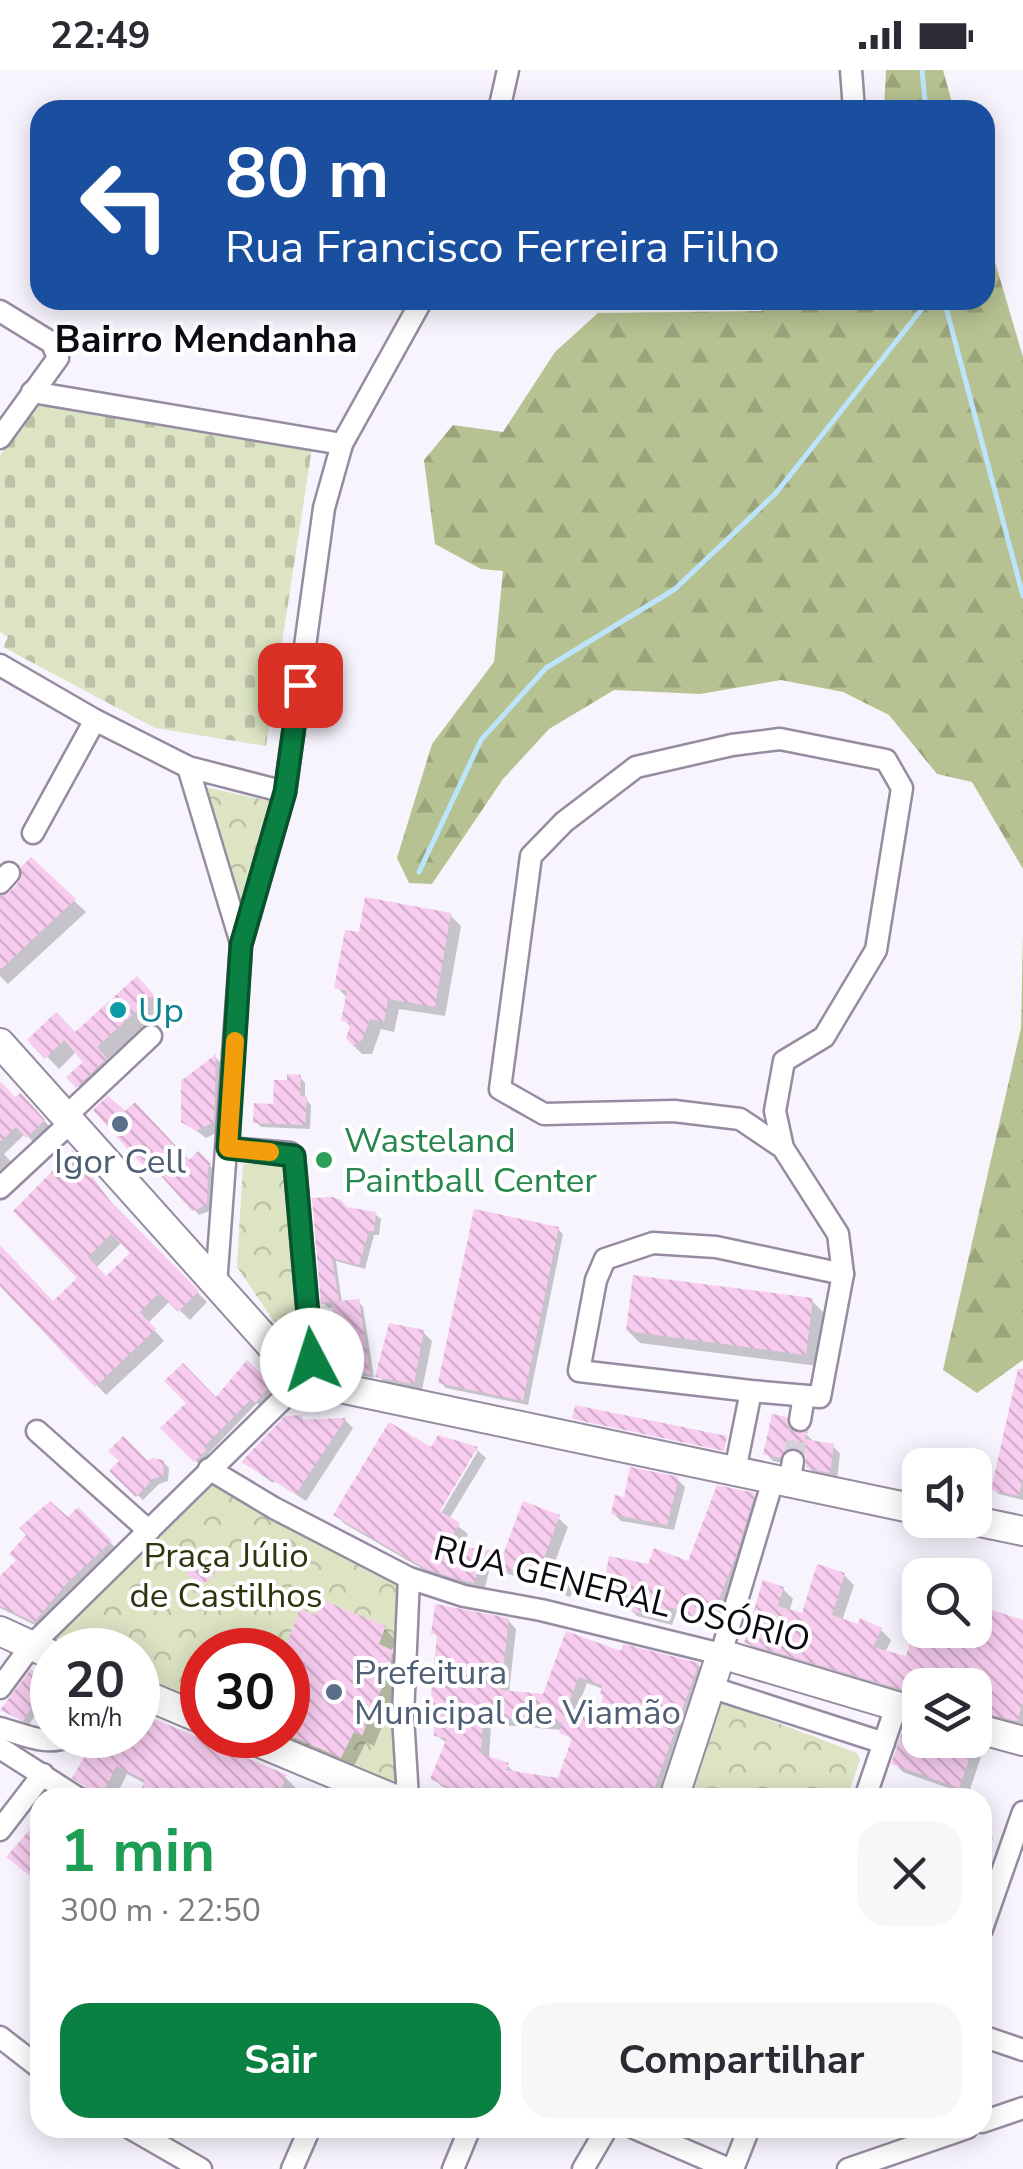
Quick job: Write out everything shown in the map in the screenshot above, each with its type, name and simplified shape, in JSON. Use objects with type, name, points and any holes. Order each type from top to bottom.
[{"type":"main road","points":[[0,1043],[302,1380],[735,1471],[785,1474],[902,1505]]},
{"type":"main road","points":[[992,1525],[1023,1531]]},
{"type":"main road","points":[[0,1631],[30,1645]]},
{"type":"main road","points":[[677,1788],[720,1654]]},
{"type":"main road","name":"RUA GENERAL OSÓRIO","points":[[720,1654],[902,1708]]},
{"type":"main road","points":[[992,1733],[1023,1741]]},
{"type":"main road","points":[[296,1758],[368,1788]]},
{"type":"street","points":[[500,100],[508,70]]},
{"type":"street","points":[[851,70],[853,100]]},
{"type":"street","points":[[0,310],[57,350],[58,358],[7,416],[0,438]]},
{"type":"street","points":[[216,1285],[241,945],[285,792],[324,508],[342,444],[416,310]]},
{"type":"street","points":[[32,392],[342,444]]},
{"type":"street","points":[[0,665],[95,720],[188,766],[285,792]]},
{"type":"street","points":[[32,833],[95,720]]},
{"type":"street","points":[[782,1148],[776,1111],[784,1061],[824,1037],[876,950],[902,788],[886,760],[780,739],[732,744],[636,767],[564,822],[531,856],[500,1090],[544,1114],[674,1111],[740,1119],[782,1148],[838,1234],[843,1274],[820,1397],[579,1371],[596,1280],[605,1259],[653,1242],[685,1244],[843,1274]]},
{"type":"street","points":[[188,766],[241,945]]},
{"type":"street","points":[[0,1188],[152,1036]]},
{"type":"street","points":[[62,1628],[149,1530],[302,1380],[312,1360],[296,1162],[290,1153],[228,1148]]},
{"type":"street","points":[[735,1471],[750,1390]]},
{"type":"street","points":[[800,1420],[804,1396]]},
{"type":"street","points":[[37,1432],[149,1530]]},
{"type":"street","name":"RUA GENERAL OSÓRIO","points":[[209,1469],[274,1508],[409,1578],[464,1596],[541,1610],[720,1654]]},
{"type":"street","points":[[720,1654],[785,1474]]},
{"type":"street","points":[[407,1788],[403,1716],[409,1578]]},
{"type":"street","points":[[0,1688],[30,1662]]},
{"type":"street","points":[[710,1687],[884,1743]]},
{"type":"street","points":[[868,1788],[884,1743],[902,1718]]},
{"type":"street","points":[[0,1728],[30,1736]]},
{"type":"street","points":[[0,1748],[63,1788]]},
{"type":"street","points":[[32,1788],[43,1774]]},
{"type":"street","points":[[0,1830],[30,1791]]},
{"type":"street","points":[[992,1900],[1023,1812]]},
{"type":"street","points":[[0,2037],[30,2060]]},
{"type":"street","points":[[992,2039],[1023,2050]]},
{"type":"street","points":[[992,2119],[1023,2108]]},
{"type":"street","points":[[147,2138],[201,2169]]},
{"type":"street","points":[[292,2169],[306,2138]]},
{"type":"street","points":[[453,2169],[466,2138]]},
{"type":"street","points":[[583,2169],[600,2138]]},
{"type":"street","points":[[660,2138],[731,2169],[745,2138]]},
{"type":"street","points":[[848,2169],[938,2138]]},
{"type":"green space","points":[[886,70],[943,70],[951,100],[884,100]]},
{"type":"green space","points":[[995,262],[1023,357],[1023,869],[972,782],[937,774],[889,715],[843,692],[781,680],[700,694],[614,690],[549,729],[503,779],[432,884],[409,883],[397,858],[432,744],[494,662],[503,571],[481,569],[435,544],[424,460],[453,425],[503,432],[555,352],[598,313],[995,310]]},
{"type":"green space","points":[[37,404],[312,448],[266,746],[155,728],[3,647],[8,637],[0,632],[0,455]]},
{"type":"green space","points":[[205,787],[269,801],[244,910]]},
{"type":"green space","points":[[1023,934],[1023,1360],[977,1393],[943,1370],[1021,1028]]},
{"type":"green space","points":[[284,1163],[305,1360],[295,1352],[237,1267],[243,1164]]},
{"type":"green space","name":"Praça Júlio de Castilhos","points":[[213,1484],[402,1583],[402,1788],[385,1788],[310,1757],[310,1628],[180,1628],[180,1703],[160,1694],[160,1628],[63,1628]]},
{"type":"green space","points":[[717,1700],[857,1753],[860,1760],[850,1788],[686,1788]]},
{"type":"building","points":[[31,857],[76,899],[0,970],[0,896],[19,882],[21,867]]},
{"type":"building","points":[[365,897],[451,913],[435,1007],[388,999],[384,1022],[370,1019],[362,1040],[353,1046],[346,1038],[351,1023],[341,1021],[347,991],[334,988],[345,930],[359,932]]},
{"type":"building","points":[[137,976],[154,995],[97,1047],[107,1058],[76,1088],[66,1077],[83,1062],[64,1040],[45,1059],[27,1040],[56,1012],[75,1032]]},
{"type":"building","points":[[216,1054],[214,1122],[196,1131],[181,1122],[181,1081]]},
{"type":"building","points":[[287,1074],[301,1075],[300,1096],[307,1097],[305,1125],[253,1123],[254,1103],[273,1104],[274,1080],[287,1080]]},
{"type":"building","points":[[0,1081],[15,1097],[21,1093],[45,1120],[26,1138],[16,1127],[0,1142]]},
{"type":"building","points":[[108,1096],[125,1111],[135,1102],[189,1160],[198,1151],[211,1164],[207,1205],[192,1211],[154,1168],[149,1172],[121,1142],[93,1110]]},
{"type":"building","points":[[73,1150],[109,1200],[199,1291],[178,1312],[159,1293],[140,1312],[156,1329],[95,1387],[0,1286],[0,1245],[53,1301],[77,1278],[13,1211]],"holes":[[[111,1234],[130,1253],[106,1276],[88,1257]]]},
{"type":"building","points":[[332,1197],[347,1207],[376,1212],[374,1231],[369,1231],[359,1265],[332,1258],[339,1301],[359,1299],[370,1374],[334,1368],[328,1359],[328,1341],[337,1341],[332,1302],[321,1304],[312,1198]]},
{"type":"building","points":[[474,1209],[559,1227],[523,1401],[438,1383]]},
{"type":"building","points":[[633,1275],[813,1298],[806,1355],[626,1331]]},
{"type":"building","points":[[389,1323],[424,1330],[414,1384],[375,1377]]},
{"type":"building","points":[[247,1360],[272,1384],[254,1404],[250,1400],[194,1462],[160,1428],[186,1403],[164,1381],[183,1363],[216,1397]]},
{"type":"building","points":[[1018,1369],[1023,1369],[1023,1477],[1019,1496],[992,1490]]},
{"type":"building","points":[[575,1405],[727,1436],[724,1451],[572,1419]]},
{"type":"building","points":[[772,1414],[787,1417],[792,1431],[807,1431],[805,1439],[834,1444],[830,1473],[806,1468],[806,1456],[796,1448],[788,1448],[780,1458],[763,1454]]},
{"type":"building","points":[[303,1415],[299,1420],[346,1418],[296,1494],[241,1462],[285,1416]]},
{"type":"building","points":[[389,1422],[431,1447],[438,1435],[478,1447],[440,1511],[460,1523],[447,1545],[504,1552],[523,1501],[560,1515],[543,1561],[568,1570],[560,1590],[480,1559],[475,1583],[426,1569],[333,1515]]},
{"type":"building","points":[[123,1436],[148,1461],[164,1460],[163,1476],[153,1479],[136,1497],[109,1471],[119,1461],[108,1451]]},
{"type":"building","points":[[630,1467],[679,1477],[667,1525],[611,1514],[615,1495],[624,1497]]},
{"type":"building","points":[[717,1485],[755,1493],[708,1627],[697,1622],[699,1618],[670,1607],[666,1620],[628,1610],[634,1596],[603,1589],[609,1556],[648,1564],[654,1548],[688,1561]]},
{"type":"building","points":[[50,1501],[68,1517],[78,1507],[112,1541],[68,1582],[34,1622],[0,1606],[0,1576],[16,1560],[9,1554],[26,1535],[19,1528]]},
{"type":"building","points":[[203,1557],[217,1571],[201,1587],[186,1573]]},
{"type":"building","points":[[817,1564],[845,1573],[832,1615],[858,1624],[860,1618],[882,1628],[873,1647],[906,1656],[908,1648],[992,1648],[992,1610],[1023,1620],[1023,1702],[1017,1721],[992,1715],[992,1668],[902,1668],[902,1690],[744,1643],[763,1580],[784,1587],[778,1606],[802,1613]]},
{"type":"building","name":"Prefeitura Municipal de Viamão","points":[[322,1600],[386,1626],[379,1644],[392,1650],[391,1666],[362,1736],[354,1732],[341,1758],[310,1745],[310,1628],[293,1628],[300,1609],[316,1615]]},
{"type":"building","points":[[435,1604],[509,1618],[501,1690],[543,1694],[566,1631],[621,1651],[623,1644],[699,1663],[655,1788],[451,1788],[430,1779],[447,1738],[434,1736],[434,1713],[429,1713],[437,1635],[431,1634]],"holes":[[[579,1677],[602,1685],[597,1721],[566,1710]],[[483,1717],[562,1723],[559,1733],[572,1738],[558,1778],[506,1770],[509,1763],[481,1754]]]},
{"type":"building","points":[[30,1670],[30,1710],[23,1721],[0,1710]]},
{"type":"building","points":[[160,1721],[180,1730],[180,1758],[247,1758],[287,1775],[282,1788],[141,1788],[145,1780],[116,1766],[106,1788],[87,1788],[72,1778],[84,1758],[160,1758]]},
{"type":"building","points":[[902,1732],[902,1758],[970,1758],[959,1788],[891,1764]]},
{"type":"building","points":[[30,1829],[30,1876],[6,1857]]},
{"type":"waterway","points":[[922,70],[925,100]]},
{"type":"waterway","points":[[419,872],[481,740],[546,668],[675,589],[776,493],[921,310]]},
{"type":"waterway","points":[[947,310],[1023,596]]},
{"type":"tunnel","points":[[793,1461],[800,1420]]},
{"type":"slow traffic","points":[[235,1041],[228,1148],[270,1152]]},
{"type":"place","name":"Up","points":[[118,1010]]},
{"type":"place","name":"Igor Cell","points":[[120,1124]]},
{"type":"place","name":"Wasteland Paintball Center","points":[[324,1160]]},
{"type":"place","name":"Prefeitura Municipal de Viamão","points":[[334,1692]]},
{"type":"district","name":"Bairro Mendanha","points":[[206,339]]},
{"type":"route","points":[[300,685],[285,792],[241,945],[228,1148],[294,1156],[312,1360]]}]
